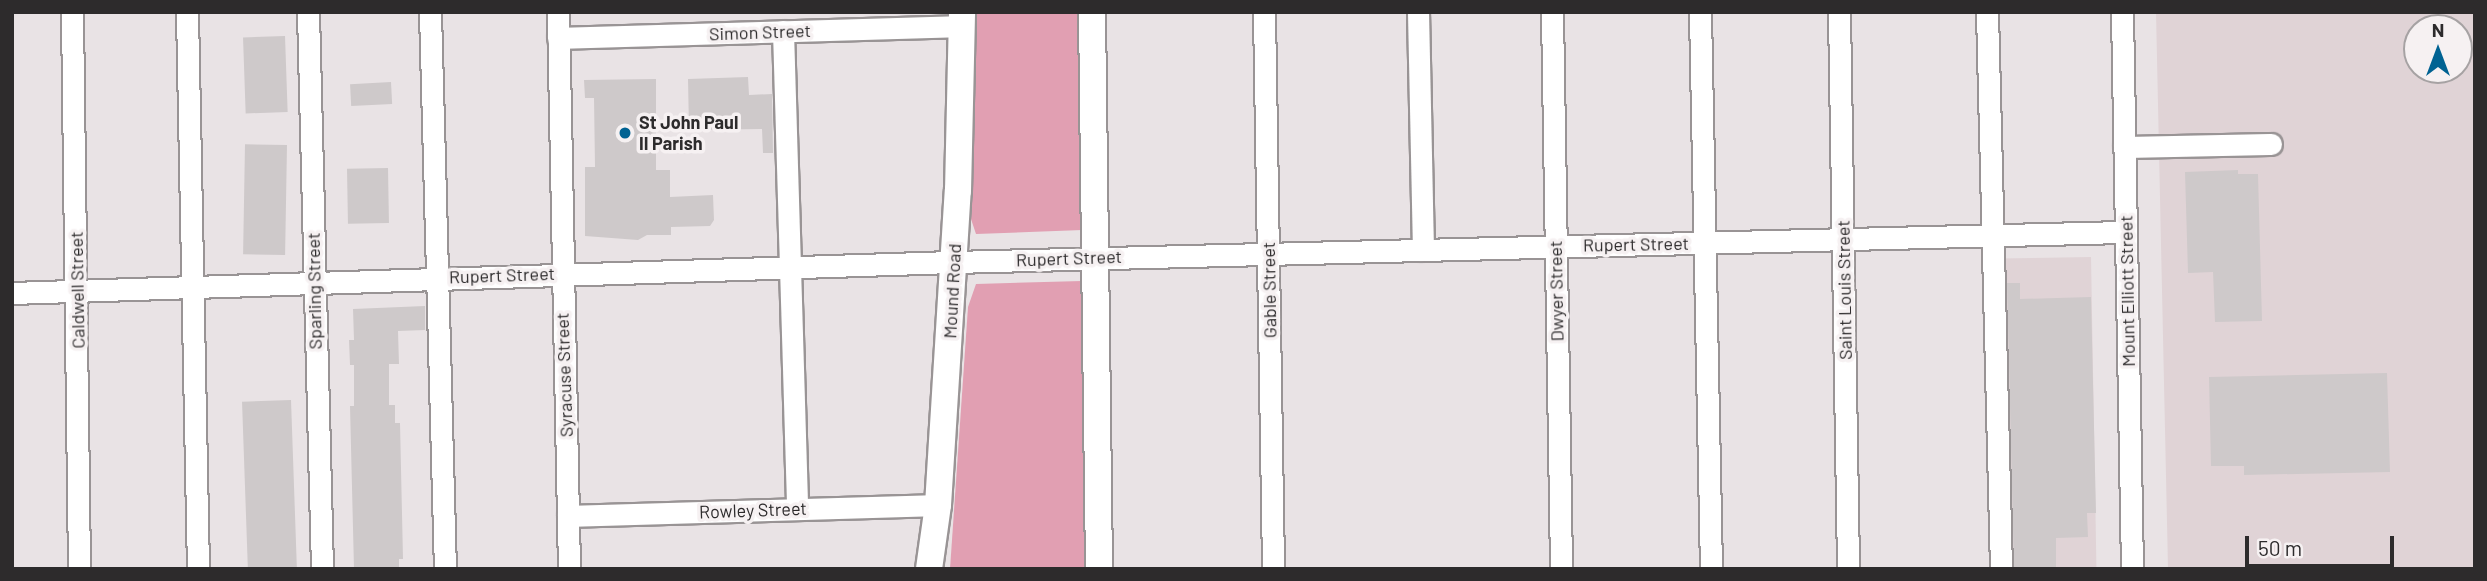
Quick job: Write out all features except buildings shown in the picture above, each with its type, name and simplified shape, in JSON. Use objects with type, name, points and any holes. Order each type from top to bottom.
[{"type":"main road","points":[[1092,12],[1099,569]]},
{"type":"main road","name":"Mound Road","points":[[929,569],[938,505],[953,262],[962,19]]},
{"type":"street","name":"Caldwell Street","points":[[72,12],[79,569]]},
{"type":"street","points":[[187,12],[198,569]]},
{"type":"street","name":"Sparling Street","points":[[308,12],[322,569]]},
{"type":"street","points":[[430,12],[445,569]]},
{"type":"street","name":"Syracuse Street","points":[[558,12],[561,273],[569,569]]},
{"type":"street","name":"Gable Street","points":[[1264,12],[1273,569]]},
{"type":"street","points":[[1418,12],[1423,250]]},
{"type":"street","name":"Dwyer Street","points":[[1552,12],[1561,569]]},
{"type":"street","points":[[1700,12],[1711,569]]},
{"type":"street","name":"Saint Louis Street","points":[[1839,12],[1848,569]]},
{"type":"street","points":[[1987,12],[2001,569]]},
{"type":"street","name":"Mount Elliott Street","points":[[2122,12],[2132,569]]},
{"type":"street","name":"Simon Street","points":[[558,38],[783,32],[962,19]]},
{"type":"street","points":[[783,32],[797,509]]},
{"type":"street","points":[[2124,147],[2271,144]]},
{"type":"street","name":"Rupert Street","points":[[12,293],[561,273],[2126,232]]},
{"type":"street","name":"Rowley Street","points":[[568,516],[938,505]]},
{"type":"shaded area","points":[[973,12],[1077,12],[1082,230],[976,234],[971,219]]},
{"type":"shaded area","points":[[2156,12],[2475,12],[2475,569],[2168,569]]},
{"type":"shaded area","points":[[2091,257],[2096,569],[2003,569],[1998,259]]},
{"type":"shaded area","points":[[1082,281],[1089,569],[950,569],[968,307],[976,284]]},
{"type":"place","name":"St John Paul II Parish","points":[[625,133]]}]
